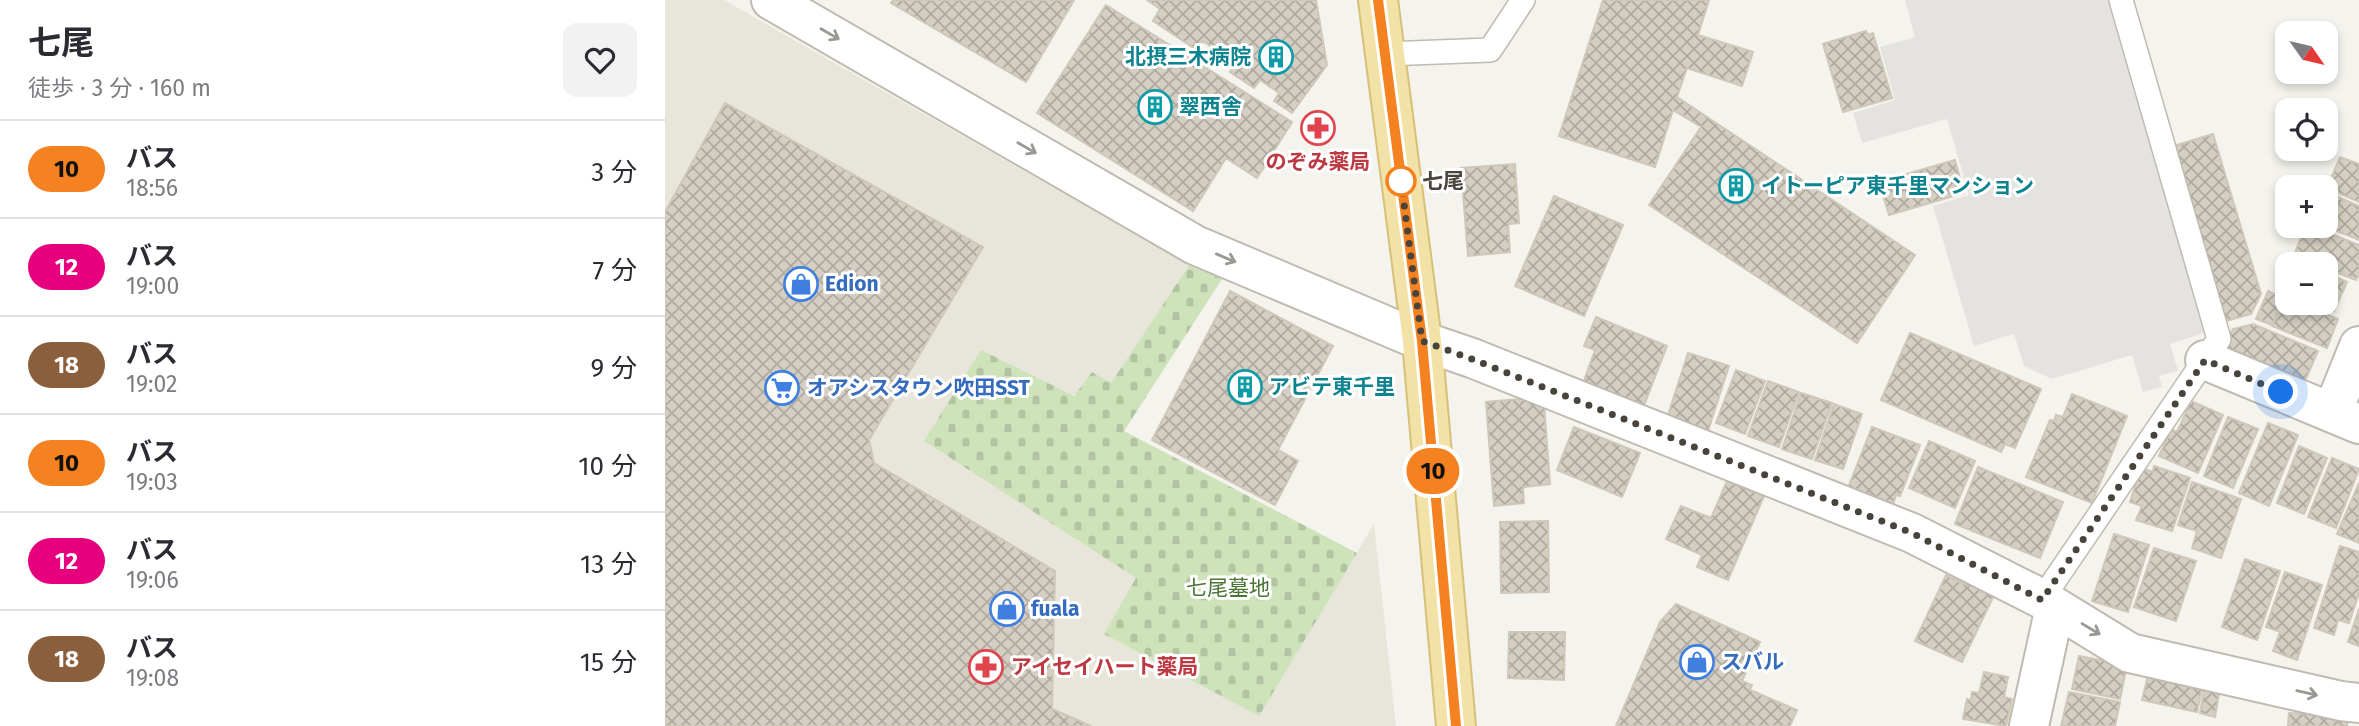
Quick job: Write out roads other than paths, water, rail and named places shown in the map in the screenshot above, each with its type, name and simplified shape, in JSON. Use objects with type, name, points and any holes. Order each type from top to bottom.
[{"type":"main road","points":[[1378,0],[1422,341],[1456,726]]},
{"type":"street","points":[[771,0],[1195,245],[1422,341],[1912,533],[2049,603],[2130,653],[2359,703]]},
{"type":"street","points":[[2205,360],[2345,418],[2359,346]]},
{"type":"street","points":[[2029,726],[2049,603]]},
{"type":"lane","points":[[1385,54],[1490,50],[1523,0]]},
{"type":"lane","points":[[2049,603],[2219,339],[2121,0]]},
{"type":"place","name":"北摂三木病院","points":[[1276,57]]},
{"type":"place","name":"翠西舎","points":[[1155,107]]},
{"type":"place","name":"のぞみ薬局","points":[[1318,128]]},
{"type":"place","name":"七尾","points":[[1401,181]]},
{"type":"place","name":"イトーピア東千里マンション","points":[[1736,186]]},
{"type":"place","name":"Edion","points":[[801,284]]},
{"type":"place","name":"アビテ東千里","points":[[1245,387]]},
{"type":"place","name":"オアシスタウン吹田SST","points":[[782,388]]},
{"type":"place","name":"fuala","points":[[1007,609]]},
{"type":"place","name":"スバル","points":[[1697,662]]},
{"type":"place","name":"アイセイハート薬局","points":[[986,667]]},
{"type":"park label","name":"七尾墓地","points":[[1228,588]]}]
